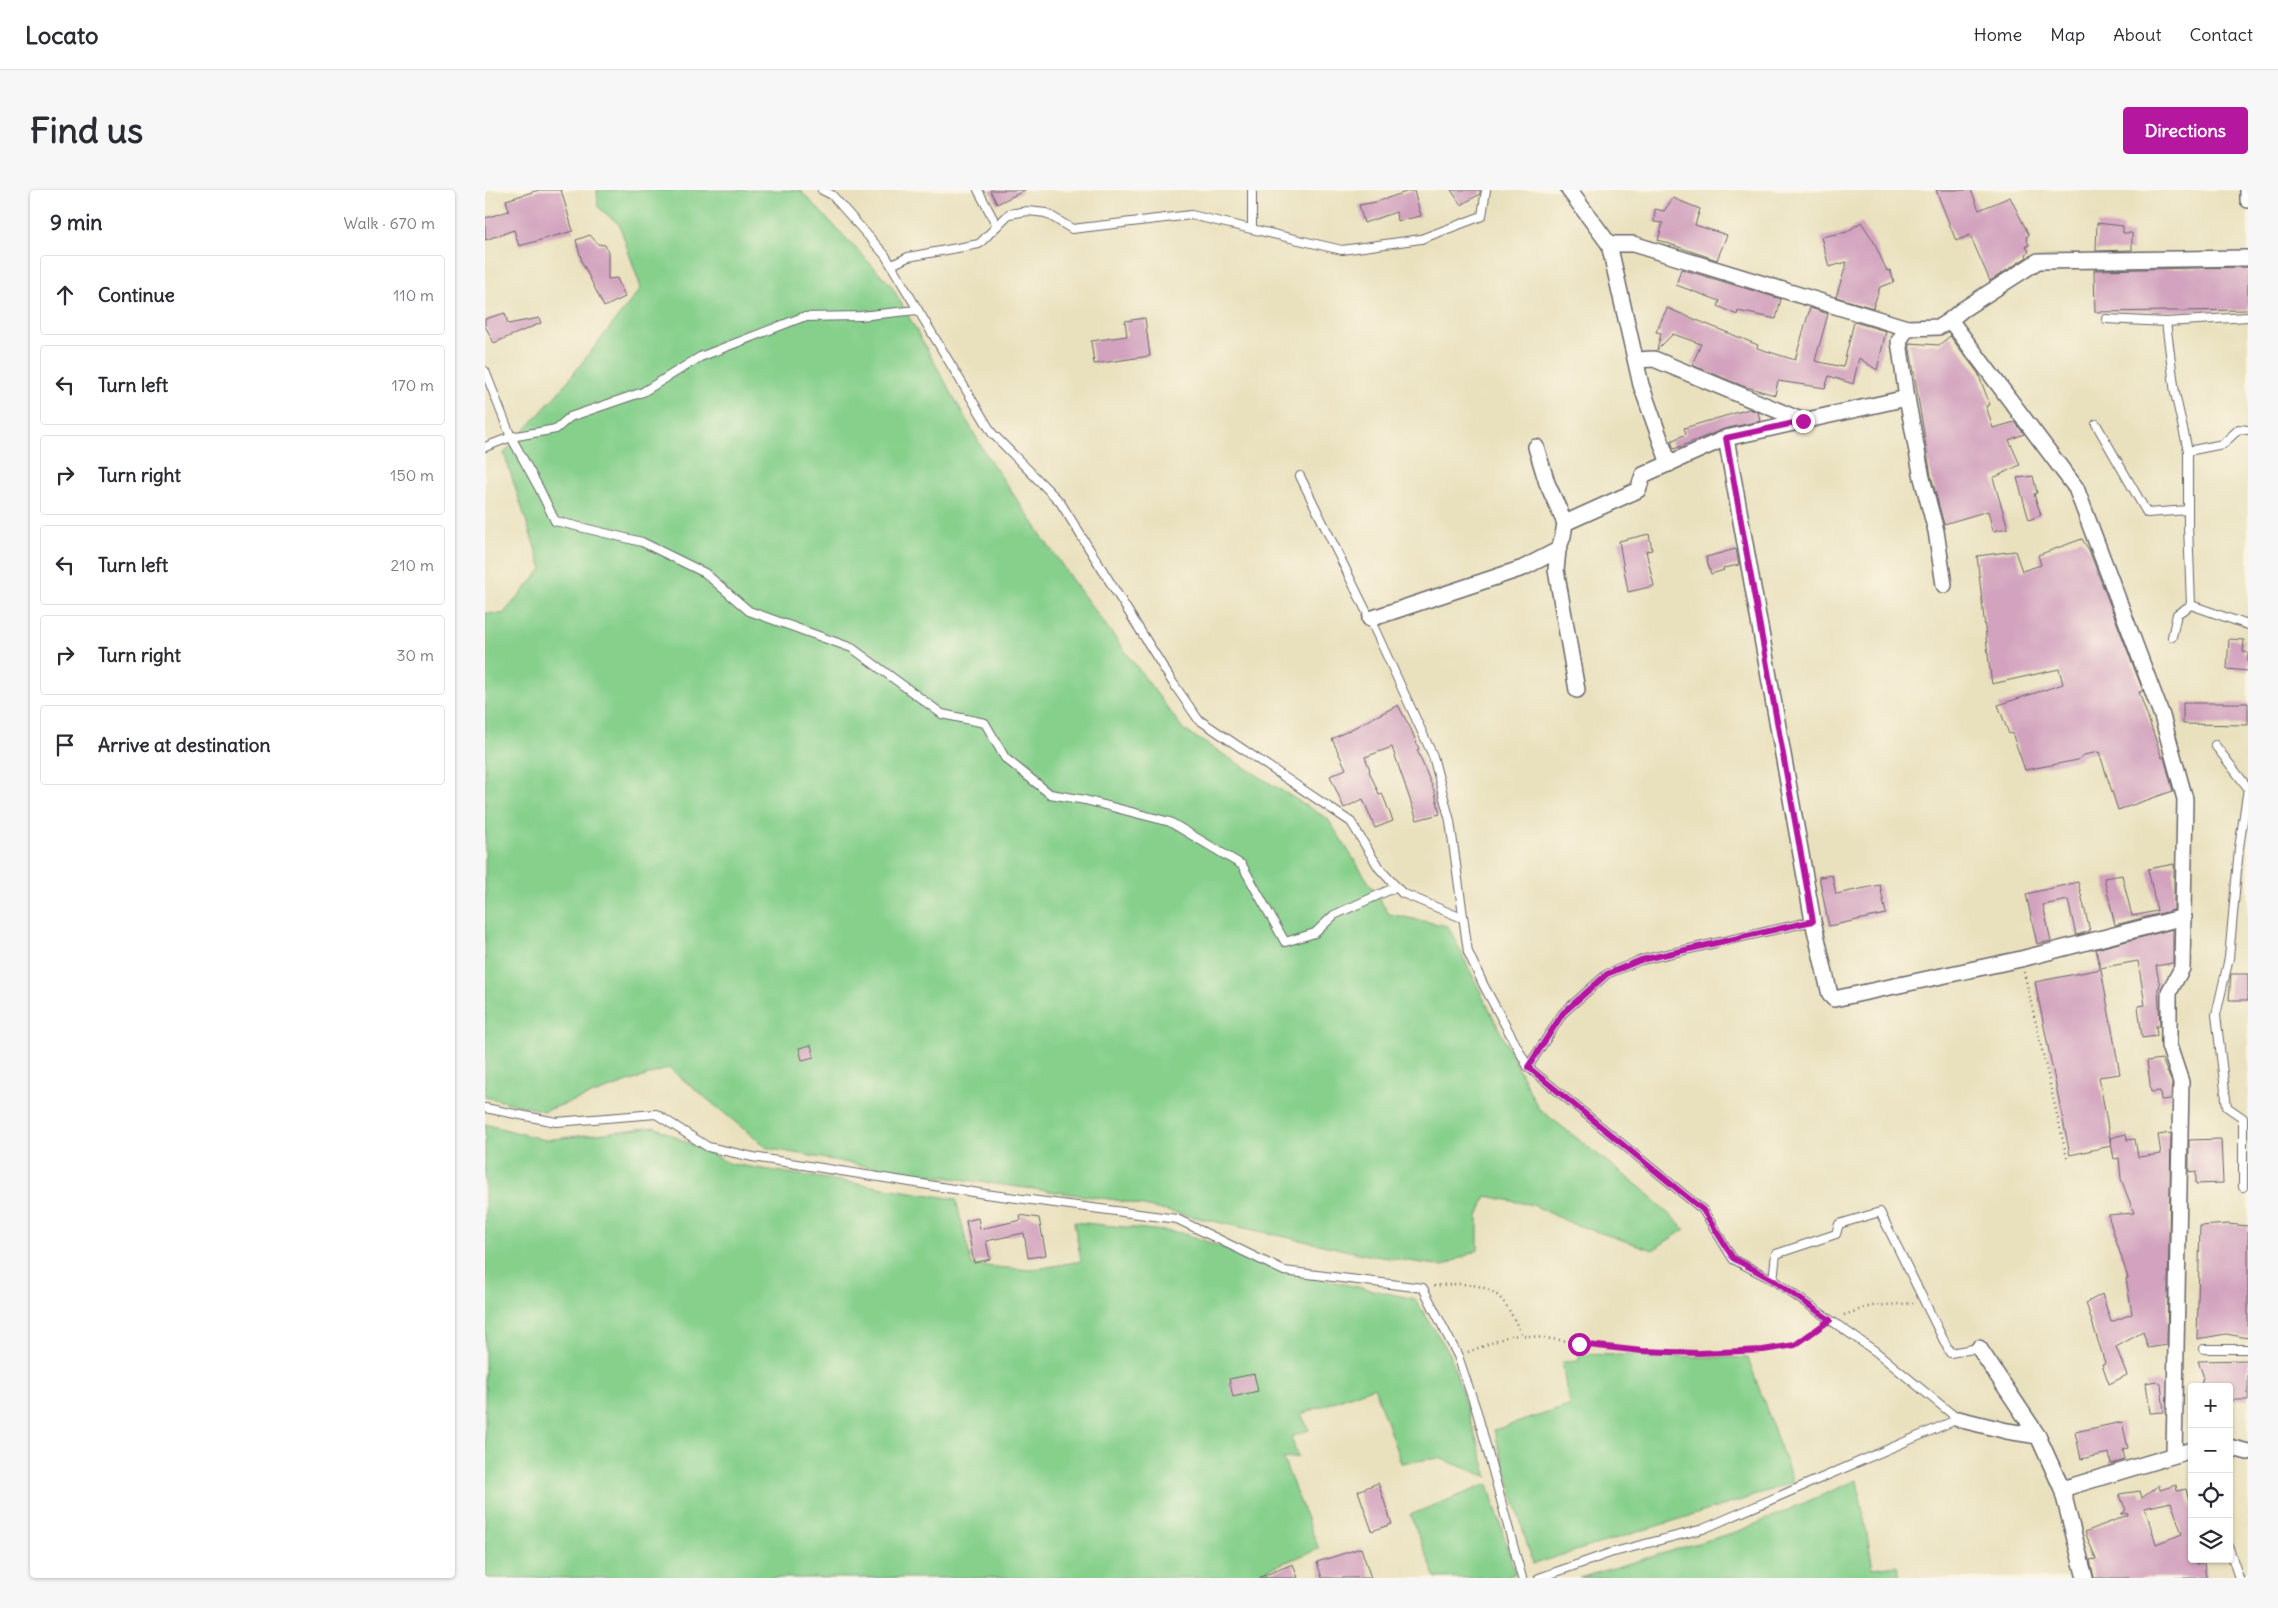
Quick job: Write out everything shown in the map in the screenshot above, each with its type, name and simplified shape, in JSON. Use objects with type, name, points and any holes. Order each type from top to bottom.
[{"type":"street","points":[[1569,190],[1609,244],[1641,385],[1669,464]]},
{"type":"street","points":[[2248,190],[2248,200]]},
{"type":"street","points":[[1609,244],[1633,244],[1907,328],[1939,327],[1961,310],[2038,261],[2248,258]]},
{"type":"street","points":[[1950,320],[2076,488],[2162,716],[2185,799],[2182,968],[2169,992],[2169,1046],[2181,1082],[2174,1455]]},
{"type":"street","points":[[1907,328],[1899,341],[1907,398],[1922,478],[1936,531],[1944,585]]},
{"type":"street","points":[[1636,360],[1655,359],[1803,421]]},
{"type":"street","points":[[1565,523],[1638,490],[1643,475],[1726,438],[1907,398]]},
{"type":"street","points":[[1726,438],[1813,921],[1830,995],[1833,999],[2021,959],[2184,917]]},
{"type":"street","points":[[1536,447],[1547,483],[1565,523],[1558,550],[1556,570],[1577,690]]},
{"type":"street","points":[[1370,619],[1523,568],[1558,550]]},
{"type":"street","points":[[1979,1348],[2038,1436],[2062,1489],[2085,1578]]},
{"type":"street","points":[[1958,1419],[2007,1431],[2038,1436]]},
{"type":"street","points":[[2233,1448],[2248,1452]]},
{"type":"street","points":[[2062,1489],[2188,1451]]},
{"type":"lane","points":[[822,190],[832,195],[885,255],[992,433],[1060,502],[1173,683],[1198,719],[1351,822],[1379,868],[1402,893],[1462,918]]},
{"type":"lane","points":[[978,190],[997,226]]},
{"type":"lane","points":[[1251,190],[1252,229]]},
{"type":"lane","points":[[891,265],[908,257],[979,244],[1009,214],[1028,210],[1046,213],[1072,228],[1191,215],[1342,250],[1421,239],[1482,216],[1486,190]]},
{"type":"lane","points":[[485,447],[511,438],[556,429],[570,417],[643,392],[700,357],[803,317],[860,316],[917,310]]},
{"type":"lane","points":[[2106,319],[2166,322],[2248,318]]},
{"type":"lane","points":[[2166,322],[2175,393],[2188,451],[2191,605]]},
{"type":"lane","points":[[485,371],[511,438],[555,520],[642,542],[705,574],[749,611],[852,648],[942,714],[985,723],[1005,758],[1050,794],[1085,800],[1170,822],[1242,865],[1285,942],[1315,933],[1334,916],[1397,887]]},
{"type":"lane","points":[[2097,424],[2147,513],[2188,510]]},
{"type":"lane","points":[[2188,451],[2223,444],[2239,429],[2248,430]]},
{"type":"lane","points":[[1300,476],[1370,619],[1433,756],[1450,821],[1468,952],[1484,986],[1528,1067],[1703,1210],[1733,1258],[1773,1280],[1875,1351],[1958,1419],[1703,1528],[1610,1554],[1539,1578]]},
{"type":"lane","points":[[2191,605],[2248,625]]},
{"type":"lane","points":[[2171,637],[2177,614],[2191,605]]},
{"type":"lane","points":[[2215,745],[2248,788],[2239,848],[2229,958],[2216,1014],[2227,1107],[2246,1117],[2243,1187]]},
{"type":"lane","points":[[2239,848],[2248,849]]},
{"type":"lane","points":[[1528,1067],[1563,1013],[1607,974],[1641,960],[1813,921]]},
{"type":"lane","points":[[485,1108],[556,1122],[656,1114],[708,1147],[985,1194],[1177,1219],[1284,1271],[1423,1288],[1458,1356],[1477,1412],[1522,1578]]},
{"type":"lane","points":[[1773,1280],[1776,1254],[1836,1234],[1839,1224],[1880,1212],[1950,1352],[1979,1348]]},
{"type":"lane","points":[[2204,1349],[2248,1349]]},
{"type":"lane","points":[[2233,1560],[2239,1578]]},
{"type":"path","points":[[2021,959],[2067,1158]]},
{"type":"path","points":[[1423,1288],[1459,1282],[1483,1288],[1502,1299],[1522,1335]]},
{"type":"path","points":[[1458,1356],[1509,1336],[1522,1335],[1642,1351],[1699,1353],[1763,1350],[1795,1345],[1830,1320],[1871,1306],[1925,1302]]},
{"type":"green space","points":[[597,190],[800,190],[891,285],[985,453],[1072,580],[1184,730],[1328,819],[1389,914],[1448,926],[1538,1108],[1641,1188],[1685,1229],[1653,1250],[1573,1224],[1533,1205],[1486,1196],[1478,1216],[1478,1250],[1443,1266],[1368,1255],[1116,1200],[876,1168],[767,1148],[669,1068],[544,1111],[485,1097],[485,613],[503,614],[542,569],[504,453],[559,392],[641,288],[619,224],[598,207]]},
{"type":"green space","points":[[485,1124],[545,1140],[655,1127],[731,1164],[956,1199],[972,1265],[1031,1270],[1081,1261],[1074,1222],[1184,1233],[1287,1272],[1415,1299],[1450,1354],[1488,1477],[1439,1458],[1401,1463],[1374,1387],[1301,1414],[1309,1430],[1291,1437],[1298,1457],[1283,1459],[1319,1549],[1268,1569],[1272,1578],[485,1578]]},
{"type":"green space","points":[[1579,1354],[1748,1358],[1793,1482],[1745,1499],[1533,1564],[1494,1430],[1569,1406],[1562,1362],[1579,1361]]},
{"type":"green space","points":[[1857,1480],[1873,1568],[1897,1565],[1900,1578],[1579,1578],[1739,1531]]},
{"type":"green space","points":[[1488,1484],[1515,1573],[1506,1578],[1436,1578],[1410,1515]]},
{"type":"building","points":[[539,190],[561,190],[573,231],[519,246],[514,230],[485,240],[485,218],[509,211],[506,200]]},
{"type":"building","points":[[990,190],[1025,190],[997,204]]},
{"type":"building","points":[[1451,190],[1480,190],[1480,194],[1461,205]]},
{"type":"building","points":[[1936,190],[1971,190],[1979,210],[2010,197],[2029,235],[2026,237],[2029,245],[2026,246],[2029,252],[2026,254],[2027,257],[1990,281],[1970,235],[1956,241]]},
{"type":"building","points":[[1414,191],[1421,216],[1397,221],[1396,212],[1364,223],[1359,205],[1376,202]]},
{"type":"building","points":[[1673,198],[1700,209],[1695,225],[1727,235],[1717,260],[1658,240],[1663,223],[1654,222],[1655,209],[1664,211]]},
{"type":"building","points":[[1861,222],[1873,240],[1887,271],[1890,270],[1894,282],[1880,287],[1873,308],[1836,297],[1847,262],[1829,267],[1821,237],[1847,232]]},
{"type":"building","points":[[2097,223],[2123,226],[2123,233],[2132,233],[2132,250],[2096,251]]},
{"type":"building","points":[[590,235],[598,244],[605,245],[608,252],[608,279],[617,278],[625,297],[604,307],[582,262],[576,240]]},
{"type":"building","points":[[2248,267],[2248,310],[2095,312],[2094,270]]},
{"type":"building","points":[[1681,269],[1781,299],[1776,319],[1738,311],[1737,315],[1718,306],[1720,301],[1676,285]]},
{"type":"building","points":[[1667,308],[1758,345],[1757,348],[1795,360],[1810,308],[1828,314],[1815,361],[1843,367],[1854,322],[1886,331],[1877,370],[1859,358],[1853,384],[1829,376],[1825,388],[1778,381],[1775,395],[1743,386],[1692,365],[1701,344],[1673,334],[1657,350],[1661,333],[1656,332]]},
{"type":"building","points":[[505,313],[508,324],[539,318],[541,323],[494,343],[485,326],[485,319]]},
{"type":"building","points":[[1145,318],[1150,356],[1094,364],[1091,341],[1127,336],[1125,321]]},
{"type":"building","points":[[1950,336],[1978,373],[1990,405],[1986,406],[1993,428],[2015,422],[2024,434],[2009,440],[2020,465],[1993,478],[2008,528],[1993,531],[1988,511],[1944,524],[1931,476],[1909,343],[1939,345]]},
{"type":"building","points":[[1749,409],[1758,412],[1760,421],[1724,429],[1674,449],[1671,441],[1686,434],[1684,428]]},
{"type":"building","points":[[2033,476],[2037,493],[2034,494],[2041,515],[2029,520],[2017,478]]},
{"type":"building","points":[[1649,534],[1652,550],[1646,551],[1654,586],[1628,592],[1619,541]]},
{"type":"building","points":[[2082,539],[2089,550],[2143,691],[2139,692],[2162,758],[2164,757],[2173,791],[2118,810],[2099,752],[2084,755],[2078,760],[2025,770],[2012,733],[2009,734],[1998,705],[2063,684],[2059,669],[1992,684],[1989,664],[1977,556],[2015,551],[2022,571],[2041,565],[2038,555]]},
{"type":"building","points":[[1736,549],[1739,565],[1723,568],[1724,570],[1711,574],[1706,557]]},
{"type":"building","points":[[2229,639],[2244,640],[2243,652],[2248,653],[2248,671],[2227,669]]},
{"type":"building","points":[[2183,703],[2248,703],[2248,725],[2183,724]]},
{"type":"building","points":[[1398,705],[1419,749],[1417,750],[1435,793],[1440,814],[1417,820],[1392,747],[1365,757],[1379,794],[1382,793],[1393,821],[1375,828],[1363,799],[1344,808],[1330,776],[1346,769],[1332,739]]},
{"type":"building","points":[[2174,864],[2174,910],[2115,925],[2104,878],[2122,875],[2132,916],[2157,911],[2148,869]]},
{"type":"building","points":[[1832,875],[1836,894],[1880,885],[1886,914],[1829,926],[1819,877]]},
{"type":"building","points":[[2078,882],[2090,931],[2076,935],[2068,900],[2043,905],[2051,941],[2037,944],[2026,894]]},
{"type":"building","points":[[2173,929],[2173,963],[2156,966],[2160,987],[2158,988],[2160,1026],[2156,1026],[2157,1036],[2142,1038],[2138,1006],[2145,1005],[2138,961],[2100,968],[2096,949]]},
{"type":"building","points":[[2101,969],[2120,1074],[2099,1077],[2111,1146],[2070,1155],[2035,982]]},
{"type":"building","points":[[2231,974],[2248,974],[2248,1000],[2229,1000]]},
{"type":"building","points":[[811,1045],[814,1057],[802,1060],[799,1048]]},
{"type":"building","points":[[2162,1059],[2172,1083],[2171,1099],[2161,1100],[2160,1091],[2151,1092],[2147,1061]]},
{"type":"building","points":[[2171,1133],[2167,1345],[2148,1348],[2143,1332],[2116,1347],[2127,1375],[2109,1384],[2102,1364],[2105,1363],[2086,1303],[2102,1294],[2111,1322],[2132,1314],[2126,1278],[2128,1278],[2108,1215],[2134,1213],[2121,1179],[2119,1158],[2114,1159],[2110,1138],[2126,1134],[2127,1140],[2135,1139],[2138,1157],[2161,1154],[2158,1135]]},
{"type":"building","points":[[2221,1139],[2223,1183],[2196,1184],[2196,1171],[2189,1172],[2189,1140]]},
{"type":"building","points":[[1020,1215],[1039,1218],[1046,1255],[1028,1258],[1024,1233],[986,1241],[990,1259],[974,1263],[966,1221],[978,1218],[980,1229],[1021,1220]]},
{"type":"building","points":[[2228,1224],[2248,1226],[2248,1338],[2226,1334],[2197,1339],[2200,1226]]},
{"type":"building","points":[[2248,1360],[2248,1400],[2233,1400],[2233,1383],[2202,1383],[2203,1375],[2198,1361]]},
{"type":"building","points":[[1254,1374],[1258,1391],[1233,1397],[1229,1379]]},
{"type":"building","points":[[2156,1381],[2161,1384],[2164,1412],[2150,1413],[2146,1383]]},
{"type":"building","points":[[2122,1422],[2128,1448],[2123,1450],[2125,1460],[2111,1464],[2109,1453],[2081,1459],[2075,1432]]},
{"type":"building","points":[[1378,1483],[1392,1524],[1372,1531],[1358,1491]]},
{"type":"building","points":[[2159,1485],[2160,1490],[2176,1485],[2177,1491],[2186,1489],[2188,1496],[2188,1563],[2204,1563],[2206,1578],[2094,1578],[2090,1560],[2096,1559],[2085,1532],[2128,1515],[2127,1513],[2121,1514],[2126,1510],[2119,1494],[2140,1491],[2142,1498]],"holes":[[[2171,1502],[2182,1534],[2156,1544],[2145,1508]]]},
{"type":"building","points":[[1361,1548],[1371,1578],[1322,1578],[1317,1562]]},
{"type":"building","points":[[1293,1564],[1298,1578],[1260,1578],[1260,1577]]},
{"type":"route","points":[[1579,1344],[1642,1351],[1699,1353],[1763,1350],[1795,1345],[1830,1320],[1773,1280],[1733,1258],[1703,1210],[1528,1067],[1563,1013],[1607,974],[1641,960],[1813,921],[1726,438],[1803,421]]}]
